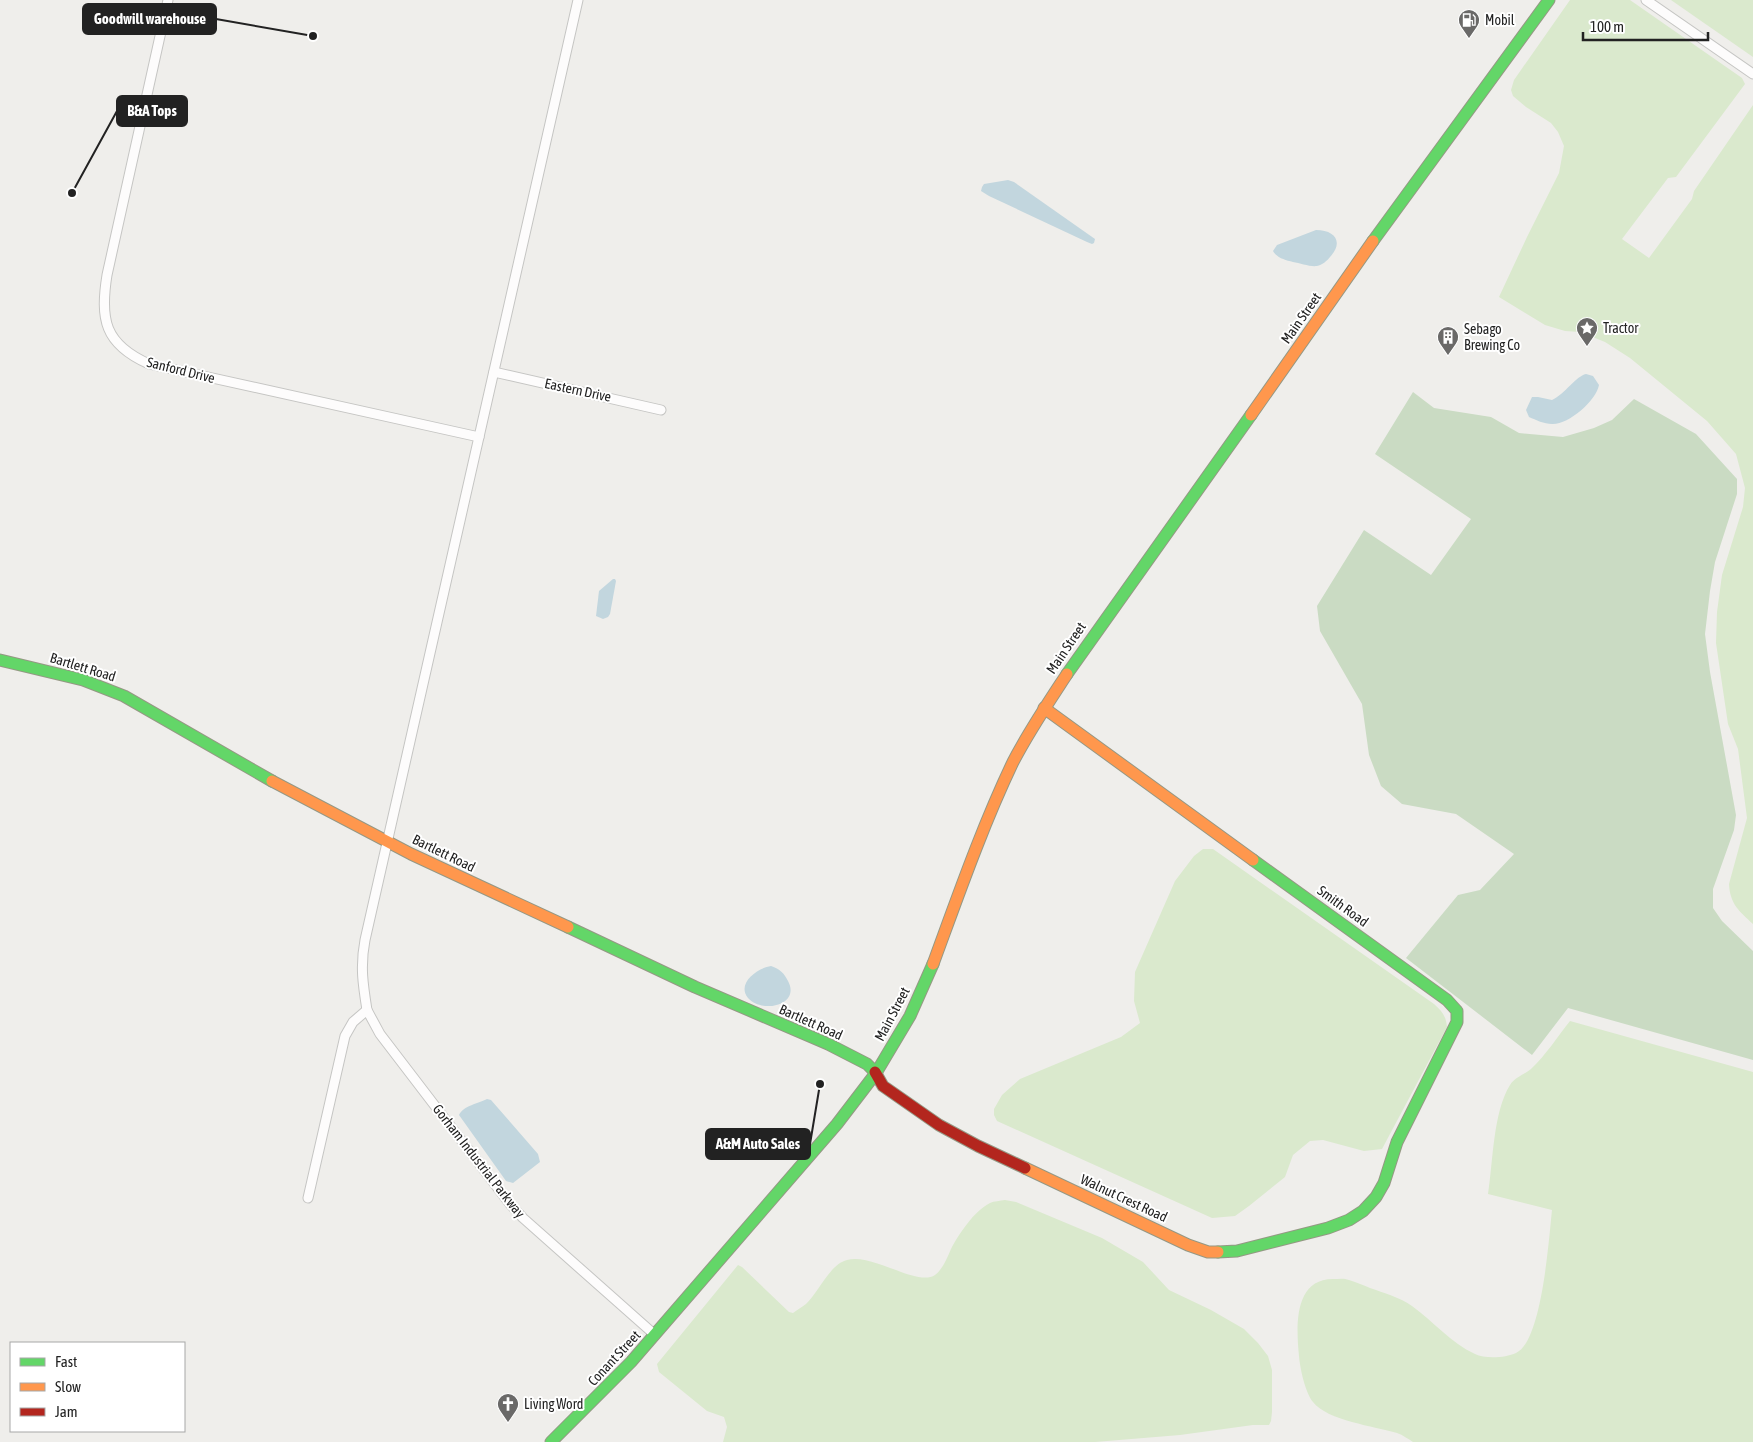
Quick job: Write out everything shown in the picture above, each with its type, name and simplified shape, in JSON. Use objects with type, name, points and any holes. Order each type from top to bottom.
[{"type":"main road","name":"Main Street","points":[[655,1336],[832,1130],[876,1074],[910,1016],[926,982],[986,823],[1014,761],[1044,708],[1082,651],[1304,341],[1377,235],[1549,0]]},
{"type":"main road","name":"Bartlett Road","points":[[0,660],[84,680],[124,696],[289,791],[388,842],[485,890],[695,987],[828,1044],[867,1064],[876,1074]]},
{"type":"main road","name":"Smith Road","points":[[1044,708],[1454,1006],[1458,1014],[1457,1022],[1400,1135],[1385,1179],[1376,1196]]},
{"type":"main road","name":"Walnut Crest Road","points":[[876,1074],[883,1086],[939,1125],[1204,1251],[1216,1253],[1237,1251],[1328,1228],[1358,1214],[1376,1196]]},
{"type":"main road","name":"Conant Street","points":[[552,1442],[604,1391],[655,1336]]},
{"type":"street","name":"Sanford Drive","points":[[168,0],[107,274],[104,312],[113,337],[131,355],[149,364],[479,437]]},
{"type":"street","points":[[308,1198],[345,1036],[353,1022],[367,1010],[362,976],[362,957],[578,0]]},
{"type":"street","points":[[1646,0],[1753,74]]},
{"type":"street","name":"Eastern Drive","points":[[494,372],[661,410]]},
{"type":"street","name":"Gorham Industrial Parkway","points":[[367,1010],[380,1034],[510,1204],[523,1218],[655,1336]]},
{"type":"green space","points":[[1570,0],[1630,0],[1742,78],[1745,84],[1676,177],[1668,178],[1622,239],[1649,258],[1692,199],[1694,191],[1753,105],[1753,924],[1733,902],[1729,884],[1747,818],[1738,749],[1728,724],[1716,643],[1717,612],[1722,575],[1743,507],[1745,488],[1736,454],[1707,421],[1630,358],[1605,342],[1580,332],[1565,331],[1545,325],[1499,297],[1559,173],[1564,146],[1558,132],[1551,123],[1526,107],[1513,96],[1511,90],[1514,80]]},
{"type":"green space","points":[[1671,0],[1753,0],[1753,57]]},
{"type":"green space","points":[[1413,392],[1434,408],[1491,417],[1519,433],[1563,437],[1594,428],[1612,420],[1634,399],[1696,434],[1737,479],[1737,494],[1715,562],[1705,634],[1736,815],[1734,830],[1713,889],[1713,908],[1722,921],[1753,951],[1753,1060],[1568,1008],[1532,1055],[1406,958],[1458,895],[1480,890],[1514,854],[1456,814],[1402,804],[1381,786],[1369,755],[1362,704],[1320,631],[1317,606],[1364,530],[1431,575],[1471,519],[1375,454]]},
{"type":"green space","points":[[1203,849],[1213,849],[1434,1004],[1443,1014],[1447,1027],[1382,1149],[1364,1151],[1323,1140],[1310,1141],[1293,1155],[1285,1177],[1249,1206],[1235,1216],[1212,1218],[997,1121],[994,1115],[994,1109],[1002,1095],[1020,1079],[1121,1037],[1140,1023],[1134,1001],[1135,972],[1175,881],[1194,856]]},
{"type":"green space","points":[[1570,1021],[1753,1072],[1753,1442],[1413,1442],[1397,1433],[1352,1422],[1329,1414],[1310,1398],[1303,1380],[1298,1344],[1300,1306],[1311,1286],[1321,1281],[1347,1279],[1402,1300],[1420,1312],[1458,1344],[1479,1356],[1506,1356],[1516,1353],[1525,1345],[1532,1330],[1543,1288],[1552,1210],[1488,1194],[1497,1123],[1504,1096],[1510,1085],[1536,1064]]},
{"type":"green space","points":[[1005,1200],[1016,1202],[1102,1238],[1143,1262],[1169,1290],[1211,1310],[1244,1329],[1268,1356],[1272,1370],[1272,1412],[1269,1425],[1253,1425],[1180,1435],[1095,1442],[723,1442],[727,1427],[724,1417],[707,1411],[659,1372],[657,1364],[738,1265],[789,1312],[793,1313],[811,1299],[835,1267],[847,1260],[869,1261],[917,1277],[927,1278],[935,1275],[943,1267],[958,1237],[978,1211],[990,1203]]},
{"type":"water","points":[[1008,180],[1014,182],[1095,239],[1094,243],[1087,242],[981,191],[984,184]]},
{"type":"water","points":[[1316,230],[1328,232],[1337,242],[1334,252],[1321,265],[1311,266],[1287,260],[1279,257],[1273,251],[1277,245]]},
{"type":"water","points":[[1586,374],[1593,376],[1599,385],[1593,398],[1580,411],[1566,421],[1552,424],[1540,422],[1529,417],[1526,410],[1532,397],[1552,400],[1578,378]]},
{"type":"water","points":[[613,579],[616,581],[610,614],[603,619],[596,616],[599,591]]},
{"type":"water","points":[[771,966],[779,970],[788,981],[791,989],[789,996],[785,1001],[770,1006],[754,1003],[745,992],[747,982],[755,973]]},
{"type":"water","points":[[487,1099],[491,1100],[538,1154],[540,1162],[513,1183],[506,1181],[459,1115],[468,1107]]},
{"type":"traffic: fast","points":[[1373,241],[1549,0]]},
{"type":"traffic: fast","points":[[1067,674],[1251,415]]},
{"type":"traffic: fast","points":[[0,660],[83,680],[124,696],[272,781]]},
{"type":"traffic: fast","points":[[1218,1252],[1237,1251],[1328,1228],[1349,1220],[1363,1211],[1376,1197],[1384,1183],[1397,1142],[1457,1022],[1457,1011],[1447,1000],[1253,860]]},
{"type":"traffic: fast","points":[[568,927],[695,987],[828,1044],[867,1064],[875,1072]]},
{"type":"traffic: fast","points":[[551,1442],[631,1362],[837,1124],[876,1073],[910,1016],[933,964]]},
{"type":"traffic: slow","points":[[1251,415],[1373,241]]},
{"type":"traffic: slow","points":[[933,964],[961,887],[1013,762],[1032,728],[1067,674]]},
{"type":"traffic: slow","points":[[1044,708],[1253,860]]},
{"type":"traffic: slow","points":[[272,781],[411,854],[568,927]]},
{"type":"traffic: slow","points":[[1025,1168],[1188,1245],[1208,1252],[1218,1252]]},
{"type":"traffic: jam","points":[[875,1072],[883,1086],[939,1125],[1025,1168]]},
{"type":"place","name":"Goodwill warehouse","points":[[313,36]]},
{"type":"place","name":"Mobil","points":[[1469,39]]},
{"type":"place","name":"B&A Tops","points":[[72,193]]},
{"type":"place","name":"Tractor","points":[[1587,347]]},
{"type":"place","name":"Sebago Brewing Co","points":[[1448,356]]},
{"type":"place","name":"A&M Auto Sales","points":[[820,1084]]},
{"type":"place","name":"Living Word","points":[[508,1423]]}]
